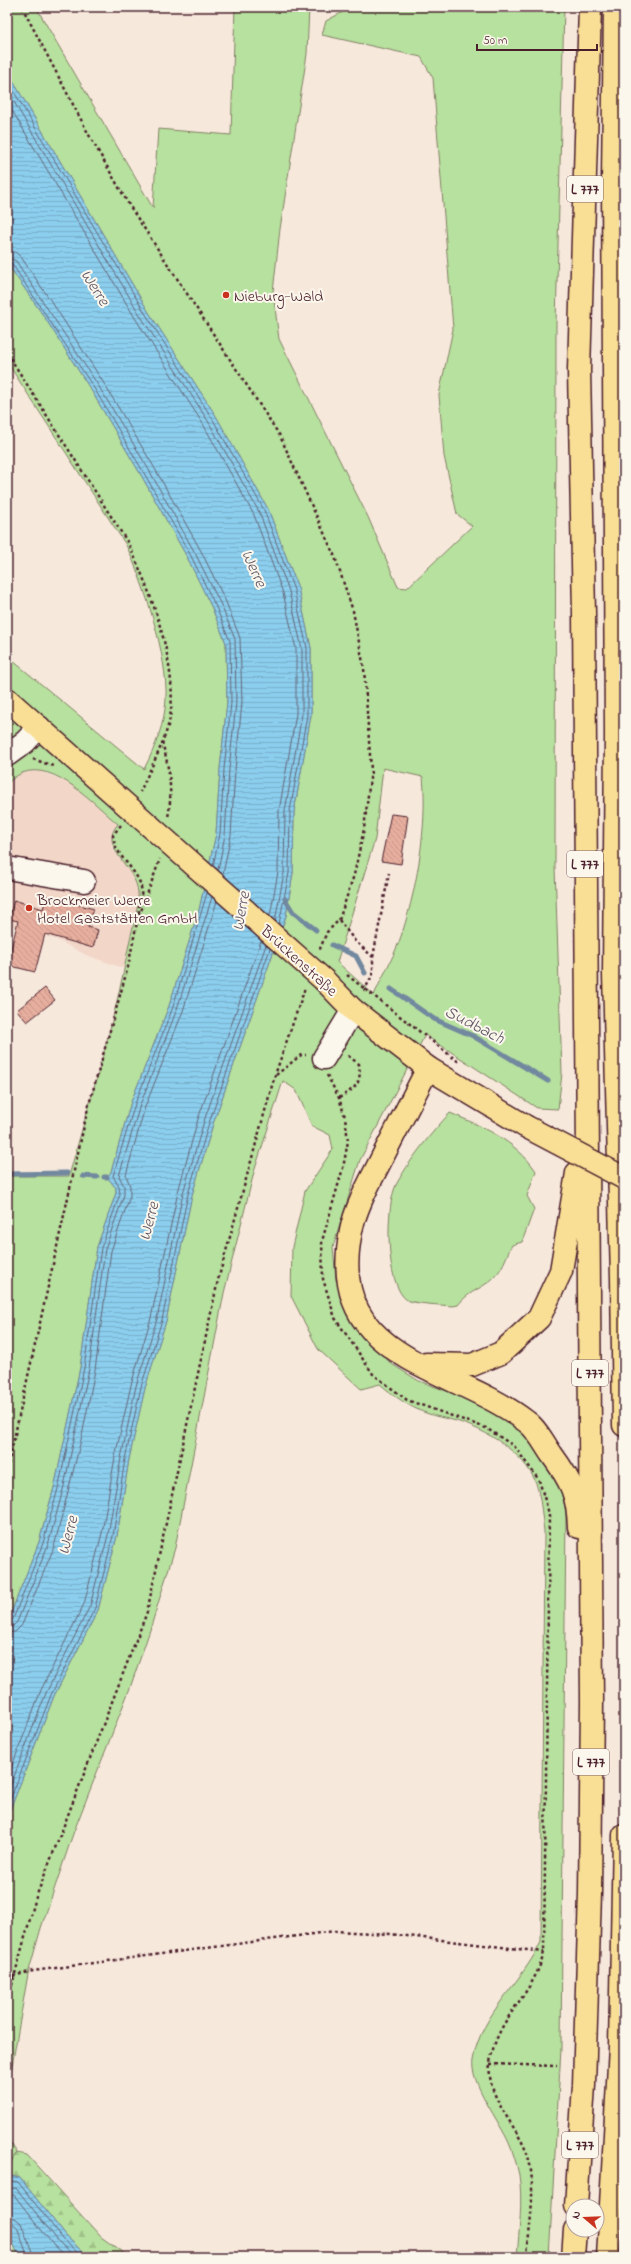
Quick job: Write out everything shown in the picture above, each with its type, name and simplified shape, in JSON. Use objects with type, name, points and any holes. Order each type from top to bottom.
[{"type":"main road","name":"L 777","points":[[577,2198],[584,2085],[590,1900],[592,1632],[584,621],[579,370],[590,7]]},
{"type":"main road","name":"L 777","points":[[615,7],[612,181],[620,743],[614,974],[624,1313],[624,1425]]},
{"type":"main road","name":"Brückenstraße","points":[[10,707],[39,727],[150,826],[316,982],[428,1068],[525,1126],[624,1178]]},
{"type":"main road","name":"L 777","points":[[428,1068],[368,1184],[351,1231],[347,1264],[350,1294],[362,1318],[379,1339],[415,1364],[496,1401],[529,1423],[569,1477],[578,1506],[580,1588],[592,1632]]},
{"type":"main road","points":[[415,1364],[472,1365],[501,1353],[539,1318],[561,1271],[587,1115]]},
{"type":"main road","name":"L 777","points":[[608,2257],[620,2047],[624,1835]]},
{"type":"main road","points":[[573,2257],[574,2238]]},
{"type":"street","points":[[7,755],[25,742],[39,727]]},
{"type":"street","points":[[7,868],[84,881]]},
{"type":"street","points":[[327,1053],[353,1010]]},
{"type":"path","points":[[22,7],[89,135],[129,205],[280,436],[335,557],[353,611],[364,668],[371,770],[364,829],[354,875],[338,920],[327,932],[318,954]]},
{"type":"path","points":[[7,353],[128,543],[142,571],[157,614],[168,660],[172,700],[169,721],[162,742],[140,792]]},
{"type":"path","points":[[7,1470],[81,1138],[128,967],[139,916],[142,894],[140,884],[127,861],[117,852],[114,844],[113,835],[123,824]]},
{"type":"path","points":[[389,873],[373,957],[373,974],[364,990],[462,1065]]},
{"type":"path","points":[[338,920],[355,941],[373,957]]},
{"type":"path","points":[[7,2003],[13,1976],[36,1897],[147,1612],[218,1280],[275,1075],[316,982]]},
{"type":"path","points":[[275,1075],[301,1055],[342,1052],[359,1064],[360,1075],[356,1088],[339,1098]]},
{"type":"path","points":[[327,1053],[323,1069],[339,1098],[345,1117],[348,1141],[343,1168],[322,1241],[322,1279],[335,1318],[373,1374],[407,1400],[486,1428],[514,1446],[539,1480],[549,1514],[544,1952],[541,1966],[533,1982],[508,2015],[496,2036],[490,2064],[491,2081],[497,2102],[527,2152],[532,2182],[527,2257]]},
{"type":"path","points":[[13,1976],[33,1971],[336,1931],[390,1934],[544,1952]]},
{"type":"path","points":[[490,2064],[557,2066]]},
{"type":"shaded area","points":[[37,770],[71,783],[118,824],[112,833],[112,847],[134,876],[139,895],[125,969],[86,955],[57,940],[7,924],[7,784],[21,773]]},
{"type":"green space","points":[[7,7],[36,7],[153,208],[158,129],[231,135],[235,7],[309,7],[307,54],[280,229],[273,292],[279,339],[368,517],[398,587],[407,588],[472,526],[457,514],[444,456],[439,395],[453,329],[433,78],[421,57],[322,35],[326,21],[352,7],[564,7],[556,324],[555,867],[562,1073],[558,1109],[537,1108],[425,1035],[360,1160],[333,1247],[336,1280],[350,1314],[390,1363],[419,1381],[489,1406],[514,1419],[556,1471],[566,1511],[561,2049],[549,2257],[517,2257],[521,2205],[518,2171],[509,2143],[480,2090],[473,2069],[473,2060],[477,2043],[484,2028],[533,1957],[541,1942],[544,1531],[539,1495],[536,1483],[523,1462],[513,1452],[491,1436],[468,1425],[420,1411],[396,1397],[380,1384],[361,1389],[318,1349],[291,1296],[292,1247],[305,1191],[333,1149],[330,1135],[312,1126],[296,1090],[283,1081],[254,1172],[224,1293],[175,1548],[150,1630],[130,1688],[74,1831],[41,1928],[28,1974],[7,2095],[7,1818],[54,1696],[98,1610],[117,1536],[129,1459],[145,1388],[166,1321],[192,1195],[213,1124],[286,916],[293,873],[294,812],[311,715],[311,648],[298,588],[268,509],[216,416],[148,311],[7,71]],"holes":[[[383,768],[423,777],[424,817],[422,839],[411,903],[399,942],[374,995],[337,962],[375,839]]]},
{"type":"green space","points":[[7,263],[45,318],[91,390],[187,557],[212,608],[226,643],[227,702],[220,769],[216,834],[199,910],[169,1006],[131,1102],[111,1172],[107,1177],[116,1188],[116,1193],[97,1247],[80,1368],[55,1484],[39,1542],[7,1623],[7,1176],[69,1176],[117,1002],[136,912],[138,893],[132,874],[115,849],[112,841],[113,833],[118,824],[74,786],[61,778],[48,773],[35,771],[22,773],[7,784],[7,656],[144,769],[159,735],[164,717],[166,682],[154,620],[140,579],[126,545],[7,362]]},
{"type":"green space","points":[[450,1113],[474,1123],[498,1136],[519,1151],[536,1171],[527,1196],[534,1209],[522,1242],[512,1245],[502,1267],[493,1279],[467,1296],[458,1305],[453,1306],[407,1300],[400,1292],[394,1279],[389,1244],[390,1208],[397,1183],[422,1146]]},
{"type":"green space","points":[[7,2137],[17,2153],[13,2158],[10,2170],[11,2176],[7,2182]]},
{"type":"green space","points":[[17,2153],[27,2155],[101,2237],[129,2257],[88,2257],[66,2236],[20,2178],[11,2176],[11,2164]]},
{"type":"green space","points":[[7,2225],[11,2240],[21,2257],[7,2257]]},
{"type":"water","name":"Werre","points":[[7,71],[148,311],[216,416],[268,509],[298,588],[311,648],[311,715],[294,812],[293,873],[286,916],[213,1124],[192,1195],[166,1321],[145,1388],[129,1459],[117,1536],[98,1610],[54,1696],[7,1818],[7,1623],[39,1542],[55,1484],[80,1368],[97,1247],[116,1193],[116,1188],[107,1177],[111,1172],[131,1102],[169,1006],[199,910],[216,834],[220,769],[227,702],[226,643],[212,608],[187,557],[91,390],[45,318],[7,263]]},
{"type":"water","points":[[11,2176],[20,2178],[66,2236],[88,2257],[21,2257],[12,2240],[9,2230],[7,2211],[7,2182]]},
{"type":"building","points":[[391,814],[408,816],[401,864],[381,861]]},
{"type":"building","points":[[47,896],[94,909],[88,927],[98,930],[93,948],[45,934],[35,972],[7,965],[18,921],[9,919],[14,900],[43,909]]},
{"type":"building","points":[[45,988],[55,1000],[27,1022],[17,1010]]},
{"type":"waterway","name":"Sudbach","points":[[285,899],[293,912],[316,930]]},
{"type":"waterway","name":"Sudbach","points":[[332,945],[356,956],[365,973]]},
{"type":"waterway","name":"Sudbach","points":[[391,989],[434,1019],[473,1036],[548,1081]]},
{"type":"waterway","points":[[7,1174],[67,1173]]},
{"type":"waterway","points":[[83,1176],[97,1177]]},
{"type":"place","name":"Nieburg-Wald","points":[[226,295]]},
{"type":"place","name":"Brockmeier Werre Hotel Gaststätten GmbH","points":[[29,908]]}]
